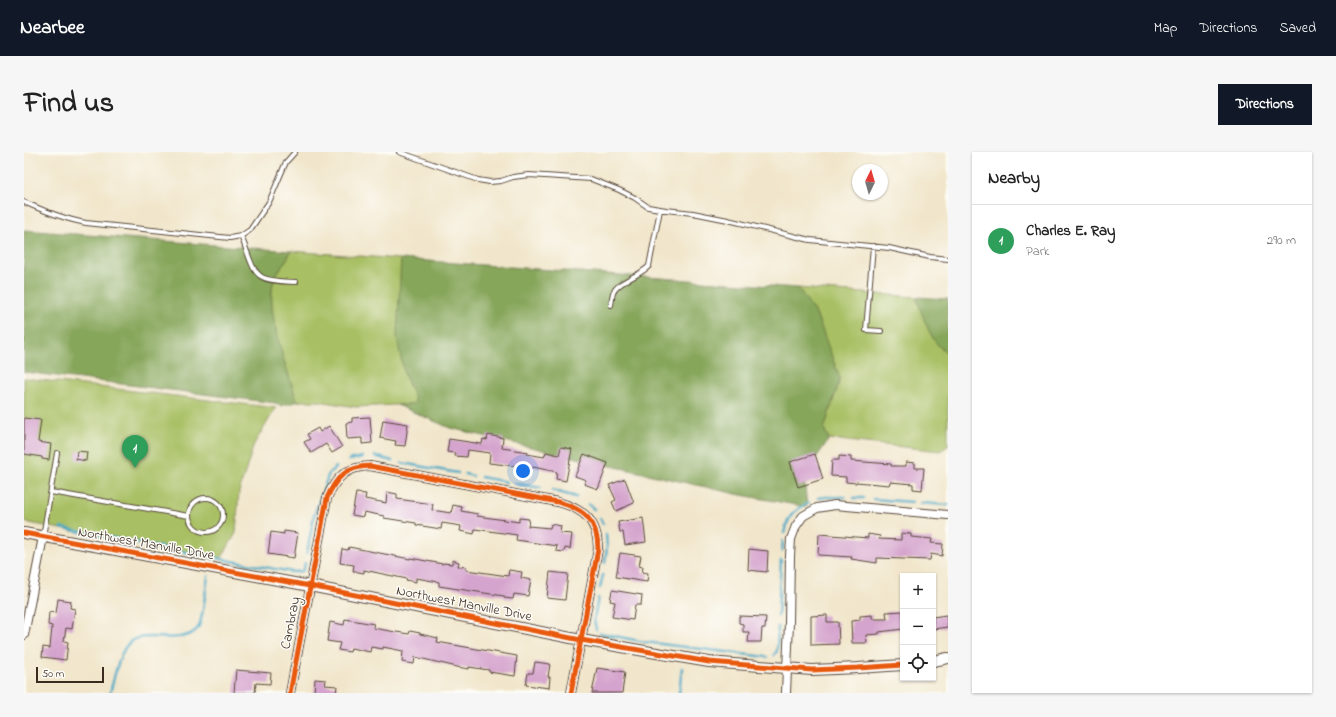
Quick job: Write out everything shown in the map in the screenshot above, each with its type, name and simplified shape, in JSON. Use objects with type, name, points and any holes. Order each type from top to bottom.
[{"type":"street","name":"Cambray","points":[[290,693],[327,498],[336,480],[349,470],[362,466],[370,466],[558,502],[576,507],[582,511],[591,520],[598,543],[581,640]]},
{"type":"street","points":[[786,693],[791,539],[796,526],[803,516],[817,508],[835,505],[948,515]]},
{"type":"street","name":"Northwest Manville Drive","points":[[24,533],[310,586],[581,640],[708,662],[787,669],[842,669],[900,665]]},
{"type":"street","points":[[24,635],[43,537]]},
{"type":"street","points":[[571,693],[581,640]]},
{"type":"street","points":[[936,660],[948,658]]},
{"type":"lane","points":[[24,202],[69,220],[86,223],[230,238],[241,236],[250,230],[262,213],[269,202],[286,162],[295,152]]},
{"type":"lane","points":[[399,152],[463,175],[490,182],[529,175],[591,179],[619,190],[648,207],[660,210],[693,212],[810,240],[889,248],[930,257],[948,259]]},
{"type":"lane","points":[[611,305],[614,292],[618,286],[645,271],[649,266],[660,210]]},
{"type":"lane","points":[[241,236],[251,264],[258,275],[274,282],[296,282]]},
{"type":"lane","points":[[873,246],[866,330],[881,331]]},
{"type":"lane","points":[[43,537],[58,453]]},
{"type":"lane","points":[[51,492],[189,516]]},
{"type":"lane","points":[[204,498],[217,502],[223,514],[222,522],[218,528],[214,531],[206,532],[201,532],[195,528],[190,522],[189,516],[193,504],[204,498]]},
{"type":"green space","points":[[24,230],[291,251],[274,280],[272,307],[278,340],[283,357],[297,401],[300,401],[280,406],[276,403],[24,372]]},
{"type":"green space","points":[[291,251],[401,259],[404,373],[415,399],[415,404],[356,407],[318,401],[297,401],[278,342],[272,312],[274,278]]},
{"type":"green space","points":[[401,259],[798,288],[817,316],[840,379],[824,429],[829,439],[804,476],[807,507],[741,495],[450,428],[397,405],[414,404],[415,399],[404,373],[397,338]]},
{"type":"green space","points":[[798,288],[916,297],[944,351],[948,353],[948,446],[940,451],[829,439],[824,429],[840,379],[817,316]]},
{"type":"green space","points":[[916,297],[948,299],[948,353],[937,344],[932,336],[924,320]]},
{"type":"green space","points":[[24,378],[276,408],[254,444],[239,492],[236,533],[221,559],[24,522]]},
{"type":"building","points":[[370,417],[372,443],[362,444],[362,438],[347,439],[346,423],[352,422],[352,418]]},
{"type":"building","points":[[24,418],[41,420],[38,442],[51,444],[49,460],[42,459],[42,457],[24,454]]},
{"type":"building","points":[[383,420],[408,424],[405,446],[395,445],[396,441],[380,438]]},
{"type":"building","points":[[329,426],[342,447],[332,453],[326,444],[311,453],[304,442],[310,439],[307,434],[318,428],[320,432]]},
{"type":"building","points":[[488,435],[503,438],[502,448],[528,452],[527,454],[544,457],[546,452],[559,455],[561,447],[572,449],[566,481],[556,479],[557,472],[533,467],[489,463],[490,453],[468,450],[467,457],[455,456],[455,453],[447,452],[449,439],[482,444],[483,439],[487,440]]},
{"type":"building","points":[[77,451],[87,452],[86,461],[76,459]]},
{"type":"building","points":[[584,454],[608,463],[598,489],[584,484],[586,480],[575,476]]},
{"type":"building","points":[[815,454],[823,479],[798,487],[790,462]]},
{"type":"building","points":[[839,456],[851,457],[851,461],[891,464],[891,466],[906,466],[906,462],[915,463],[915,468],[924,468],[922,490],[913,489],[913,484],[890,482],[889,485],[856,483],[846,482],[846,477],[831,476],[832,460],[839,460]]},
{"type":"building","points":[[625,479],[634,503],[616,511],[612,502],[616,500],[609,485]]},
{"type":"building","points":[[387,492],[397,494],[397,499],[433,504],[432,510],[451,513],[453,505],[462,507],[461,511],[478,514],[477,516],[519,522],[519,518],[529,519],[528,526],[550,528],[551,524],[561,526],[560,533],[572,534],[570,549],[565,548],[564,552],[556,551],[557,546],[516,540],[517,535],[475,529],[474,534],[460,531],[461,526],[442,523],[441,529],[384,518],[384,516],[364,512],[363,517],[352,515],[356,493],[366,494],[365,499],[386,503]]},
{"type":"building","points":[[643,518],[646,542],[625,545],[623,532],[620,532],[618,522]]},
{"type":"building","points":[[284,531],[298,533],[294,558],[268,554],[271,532],[284,534]]},
{"type":"building","points":[[901,533],[911,534],[911,537],[932,539],[931,543],[943,544],[942,556],[931,554],[930,560],[877,558],[877,563],[851,559],[852,557],[818,555],[819,534],[868,538],[868,534],[880,536],[879,539],[901,540]]},
{"type":"building","points":[[349,547],[443,564],[452,564],[452,560],[459,562],[458,566],[466,567],[466,570],[508,576],[509,570],[522,572],[521,578],[531,580],[528,596],[514,594],[513,599],[504,598],[504,596],[439,586],[439,582],[416,578],[416,582],[364,570],[364,573],[353,571],[354,565],[340,563],[342,549],[348,550]]},
{"type":"building","points":[[749,549],[768,551],[767,572],[748,570]]},
{"type":"building","points":[[620,553],[641,556],[639,566],[643,567],[642,572],[648,573],[647,582],[616,577]]},
{"type":"building","points":[[550,572],[568,574],[565,600],[547,598]]},
{"type":"building","points":[[612,590],[642,595],[641,605],[635,605],[633,620],[612,617],[615,602],[610,601]]},
{"type":"building","points":[[58,599],[71,601],[70,608],[75,609],[72,629],[66,628],[64,641],[68,642],[66,660],[42,657],[43,647],[50,648],[52,626],[48,625],[49,612],[56,613]]},
{"type":"building","points":[[900,611],[900,629],[866,635],[867,643],[852,643],[851,621],[860,620],[860,616],[872,615],[872,619],[887,619],[886,612]]},
{"type":"building","points":[[827,615],[827,622],[838,622],[839,644],[811,645],[811,616]]},
{"type":"building","points":[[946,615],[948,627],[936,629],[936,617]]},
{"type":"building","points":[[739,616],[766,617],[765,628],[762,628],[761,642],[748,642],[749,632],[743,632],[743,624],[739,623]]},
{"type":"building","points":[[345,619],[374,624],[373,628],[409,634],[410,631],[420,633],[438,638],[437,642],[517,656],[515,676],[489,672],[489,670],[457,667],[415,657],[414,664],[402,662],[403,651],[383,647],[383,649],[371,647],[370,652],[351,648],[350,652],[338,650],[340,643],[327,641],[330,622],[344,625]]},
{"type":"building","points":[[535,662],[550,664],[548,677],[550,677],[549,688],[526,685],[528,673],[533,673]]},
{"type":"building","points":[[597,668],[625,672],[622,693],[592,693]]},
{"type":"building","points":[[236,670],[271,673],[270,684],[256,683],[255,693],[234,693]]},
{"type":"building","points":[[315,679],[326,680],[325,685],[337,686],[336,693],[314,693]]},
{"type":"waterway","points":[[375,456],[392,461]]},
{"type":"waterway","points":[[349,460],[362,457]]},
{"type":"waterway","points":[[402,463],[458,473]]},
{"type":"waterway","points":[[307,553],[314,516],[329,473],[336,467]]},
{"type":"waterway","points":[[465,474],[473,476]]},
{"type":"waterway","points":[[481,477],[507,482]]},
{"type":"waterway","points":[[514,483],[541,488]]},
{"type":"waterway","points":[[552,490],[576,497]]},
{"type":"waterway","points":[[818,498],[845,497]]},
{"type":"waterway","points":[[854,498],[864,498]]},
{"type":"waterway","points":[[873,499],[912,502]]},
{"type":"waterway","points":[[784,533],[792,515],[808,503]]},
{"type":"waterway","points":[[921,503],[948,505]]},
{"type":"waterway","points":[[588,504],[594,509]]},
{"type":"waterway","points":[[600,518],[603,524]]},
{"type":"waterway","points":[[61,528],[293,572],[302,571],[305,563]]},
{"type":"waterway","points":[[605,563],[607,547],[606,534]]},
{"type":"waterway","points":[[782,551],[783,541]]},
{"type":"waterway","points":[[778,616],[781,560]]},
{"type":"waterway","points":[[600,588],[603,575]]},
{"type":"waterway","points":[[110,693],[120,658],[126,646],[132,640],[143,637],[182,637],[194,632],[198,628],[203,611],[208,576]]},
{"type":"waterway","points":[[596,629],[594,620],[598,598]]},
{"type":"waterway","points":[[774,655],[777,651],[778,627]]},
{"type":"waterway","points":[[600,633],[645,642],[767,657]]},
{"type":"waterway","points":[[679,693],[682,668]]},
{"type":"cycle path","points":[[290,693],[327,498],[334,484],[343,474],[354,468],[370,466],[558,502],[575,508],[588,518],[595,531],[598,549],[571,693]]},
{"type":"cycle path","points":[[24,533],[310,586],[581,640],[709,662],[812,670],[900,665]]},
{"type":"place","name":"Charles E. Ray","points":[[135,468]]}]
